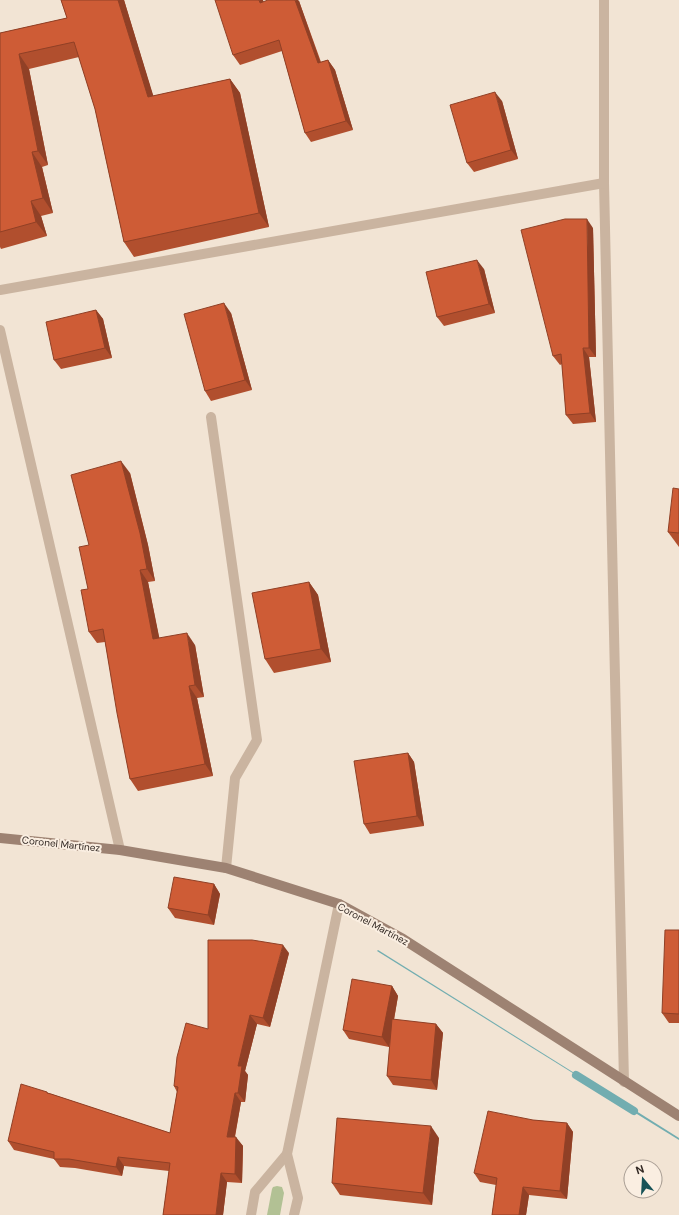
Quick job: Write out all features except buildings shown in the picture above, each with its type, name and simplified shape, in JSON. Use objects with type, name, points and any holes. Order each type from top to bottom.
[{"type":"main road","name":"Coronel Martínez","points":[[0,838],[120,850],[226,868],[339,904],[403,939],[679,1116]]},
{"type":"street","points":[[604,0],[604,183],[624,1082]]},
{"type":"street","points":[[0,290],[604,183]]},
{"type":"street","points":[[0,330],[120,850]]},
{"type":"street","points":[[210,417],[257,740],[235,778],[226,868]]},
{"type":"street","points":[[294,1215],[298,1198],[287,1154],[339,904]]},
{"type":"street","points":[[251,1215],[255,1192],[287,1154]]},
{"type":"green space","points":[[273,1187],[282,1187],[284,1193],[280,1215],[267,1215],[272,1189]]},
{"type":"water","points":[[378,950],[584,1079],[584,1080],[377,951]]},
{"type":"water","points":[[625,1104],[679,1138],[679,1140],[624,1106]]},
{"type":"waterway","points":[[576,1075],[634,1111]]}]
